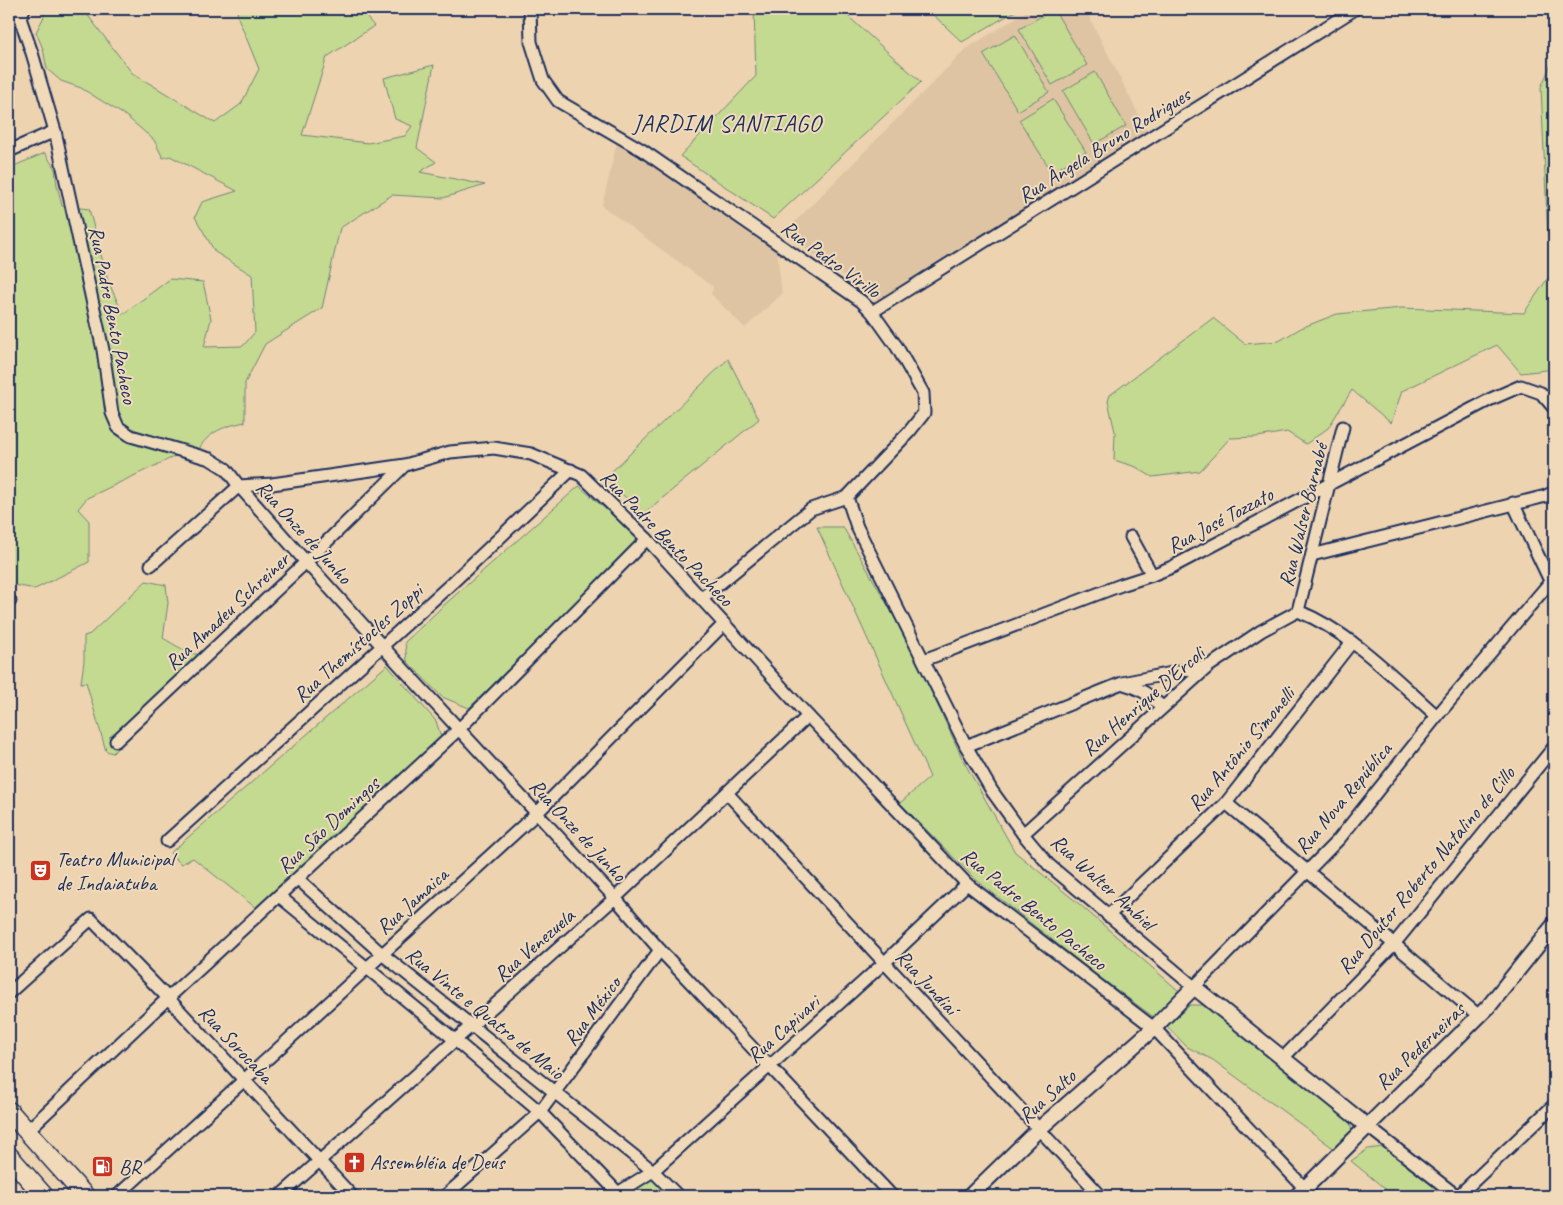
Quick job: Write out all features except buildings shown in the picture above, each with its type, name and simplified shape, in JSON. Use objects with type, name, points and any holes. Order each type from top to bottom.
[{"type":"main road","points":[[9,1111],[85,1196]]},
{"type":"main road","points":[[9,1129],[27,1131]]},
{"type":"main road","points":[[11,1165],[44,1196]]},
{"type":"street","name":"Rua Pedro Virillo","points":[[530,9],[531,42],[543,80],[558,101],[642,150],[861,302],[872,312],[896,347],[923,393],[924,413],[909,432],[847,497],[812,509],[702,598]]},
{"type":"street","name":"Rua Ângela Bruno Rodrigues","points":[[872,312],[1355,9]]},
{"type":"street","name":"Rua Padre Bento Pacheco","points":[[22,14],[55,131],[103,350],[112,413],[118,427],[131,436],[210,459],[226,469],[239,486],[272,484],[405,465],[450,452],[494,448],[531,454],[581,475],[647,539],[808,716],[967,884],[1154,1028],[1305,1194]]},
{"type":"street","points":[[9,151],[55,131]]},
{"type":"street","name":"Rua José Tozzato","points":[[924,660],[1172,567],[1491,399],[1521,386],[1541,393],[1554,408]]},
{"type":"street","name":"Rua Walser Barnabé","points":[[1298,612],[1343,427]]},
{"type":"street","name":"Rua Amadeu Schreiner","points":[[116,741],[306,562],[405,465]]},
{"type":"street","name":"Rua Themístocles Zoppi","points":[[167,841],[452,584],[571,470]]},
{"type":"street","points":[[152,565],[239,486]]},
{"type":"street","name":"Rua Onze de Junho","points":[[239,486],[383,647],[615,898],[660,950],[892,1196]]},
{"type":"street","points":[[1312,555],[1546,496],[1554,492]]},
{"type":"street","name":"Rua Walter Ambiel","points":[[847,497],[857,527],[966,746],[992,791],[1023,834],[1049,865],[1252,1034],[1457,1196]]},
{"type":"street","points":[[1513,503],[1552,585]]},
{"type":"street","points":[[1131,537],[1152,575]]},
{"type":"street","name":"Rua São Domingos","points":[[27,1131],[459,729],[647,539]]},
{"type":"street","name":"Rua Nova República","points":[[1154,1028],[1340,839],[1437,716],[1552,585]]},
{"type":"street","points":[[1298,612],[1317,619],[1352,642],[1437,716]]},
{"type":"street","name":"Rua Henrique D'Ercoli","points":[[1023,834],[1209,666],[1261,631],[1298,612]]},
{"type":"street","name":"Rua Jamaica","points":[[117,1196],[537,813],[724,624]]},
{"type":"street","name":"Rua Antônio Simonelli","points":[[1108,916],[1226,803],[1352,642]]},
{"type":"street","points":[[966,746],[1122,684],[1209,666]]},
{"type":"street","points":[[1122,684],[1137,687],[1162,707]]},
{"type":"street","name":"Rua Venezuela","points":[[280,1196],[615,898],[808,716]]},
{"type":"street","name":"Rua Doutor Roberto Natalino de Cillo","points":[[1283,1058],[1394,944],[1554,748]]},
{"type":"street","name":"Rua Jundiaí","points":[[727,793],[1101,1196]]},
{"type":"street","points":[[1226,803],[1479,1016]]},
{"type":"street","name":"Rua Vinte e Quatro de Maio","points":[[298,879],[382,954],[653,1171],[678,1196]]},
{"type":"street","name":"Rua Capivari","points":[[617,1195],[653,1171],[771,1067],[967,884]]},
{"type":"street","name":"Rua Vinte e Quatro de Maio","points":[[279,896],[540,1112],[617,1195]]},
{"type":"street","name":"Rua Sorocaba","points":[[9,993],[91,918],[352,1196]]},
{"type":"street","name":"Rua Pederneiras","points":[[1305,1194],[1367,1126],[1489,1006],[1554,925]]},
{"type":"street","name":"Rua México","points":[[445,1196],[540,1112],[660,950]]},
{"type":"street","name":"Rua Salto","points":[[970,1196],[1038,1130],[1154,1028]]},
{"type":"street","points":[[1457,1196],[1554,1105]]},
{"type":"shaded area","points":[[1030,9],[1085,9],[1147,131],[880,301],[784,233],[966,49]]},
{"type":"shaded area","points":[[617,142],[777,250],[782,294],[745,328],[711,294],[713,287],[602,206]]},
{"type":"green space","points":[[48,9],[83,9],[132,73],[215,123],[241,104],[259,69],[237,15],[238,9],[361,11],[374,26],[327,57],[302,135],[368,143],[405,136],[412,126],[395,119],[384,78],[434,65],[417,148],[436,162],[420,172],[485,185],[443,198],[392,195],[340,228],[322,308],[265,344],[245,383],[245,422],[214,432],[203,443],[195,458],[184,452],[87,498],[78,509],[89,521],[89,562],[35,589],[9,584],[9,168],[45,153],[55,169],[62,206],[89,209],[108,281],[123,314],[170,279],[203,282],[211,319],[204,347],[243,346],[255,332],[252,275],[215,252],[195,217],[202,202],[237,191],[170,156],[163,158],[154,140],[126,116],[81,88],[61,81],[47,69],[43,49],[36,32]]},
{"type":"green space","points":[[754,9],[840,9],[921,82],[773,219],[680,156],[756,76]]},
{"type":"green space","points":[[927,9],[1019,9],[962,42]]},
{"type":"green space","points":[[1054,9],[1087,65],[1052,85],[1019,29]]},
{"type":"green space","points":[[1015,35],[1049,92],[1018,111],[983,54]]},
{"type":"green space","points":[[1554,58],[1554,249],[1548,240],[1541,87]]},
{"type":"green space","points":[[1095,72],[1126,126],[1094,144],[1063,91]]},
{"type":"green space","points":[[1053,99],[1086,152],[1052,172],[1019,120]]},
{"type":"green space","points":[[1554,269],[1554,369],[1521,373],[1497,345],[1402,391],[1391,423],[1352,390],[1328,428],[1306,444],[1287,432],[1257,437],[1230,438],[1200,471],[1152,477],[1136,467],[1114,460],[1115,432],[1108,401],[1110,395],[1213,318],[1245,344],[1279,341],[1301,328],[1337,314],[1402,308],[1524,313]]},
{"type":"green space","points":[[728,359],[759,419],[643,514],[605,478]]},
{"type":"green space","points":[[579,486],[640,539],[469,708],[442,697],[407,661],[405,642]]},
{"type":"green space","points":[[817,527],[843,527],[906,637],[964,762],[1015,852],[1078,903],[1179,991],[1155,1018],[1099,977],[974,878],[900,803],[930,777]]},
{"type":"green space","points":[[146,581],[166,585],[168,603],[163,638],[189,652],[205,655],[113,753],[106,751],[86,682],[81,683],[84,661],[84,636],[90,634]]},
{"type":"green space","points":[[387,665],[436,721],[441,737],[256,908],[193,858],[181,864],[170,853]]},
{"type":"green space","points":[[1190,1005],[1205,1005],[1350,1121],[1352,1132],[1336,1150],[1213,1060],[1187,1047],[1167,1026]]},
{"type":"green space","points":[[1383,1147],[1408,1163],[1448,1196],[1394,1196],[1351,1161],[1368,1149]]},
{"type":"green space","points":[[653,1171],[678,1196],[621,1196]]},
{"type":"place","name":"Teatro Municipal de Indaiatuba","points":[[40,871]]},
{"type":"place","name":"Assembléia de Deus","points":[[354,1162]]},
{"type":"place","name":"BR","points":[[103,1167]]},
{"type":"district","name":"JARDIM SANTIAGO","points":[[727,123]]}]
